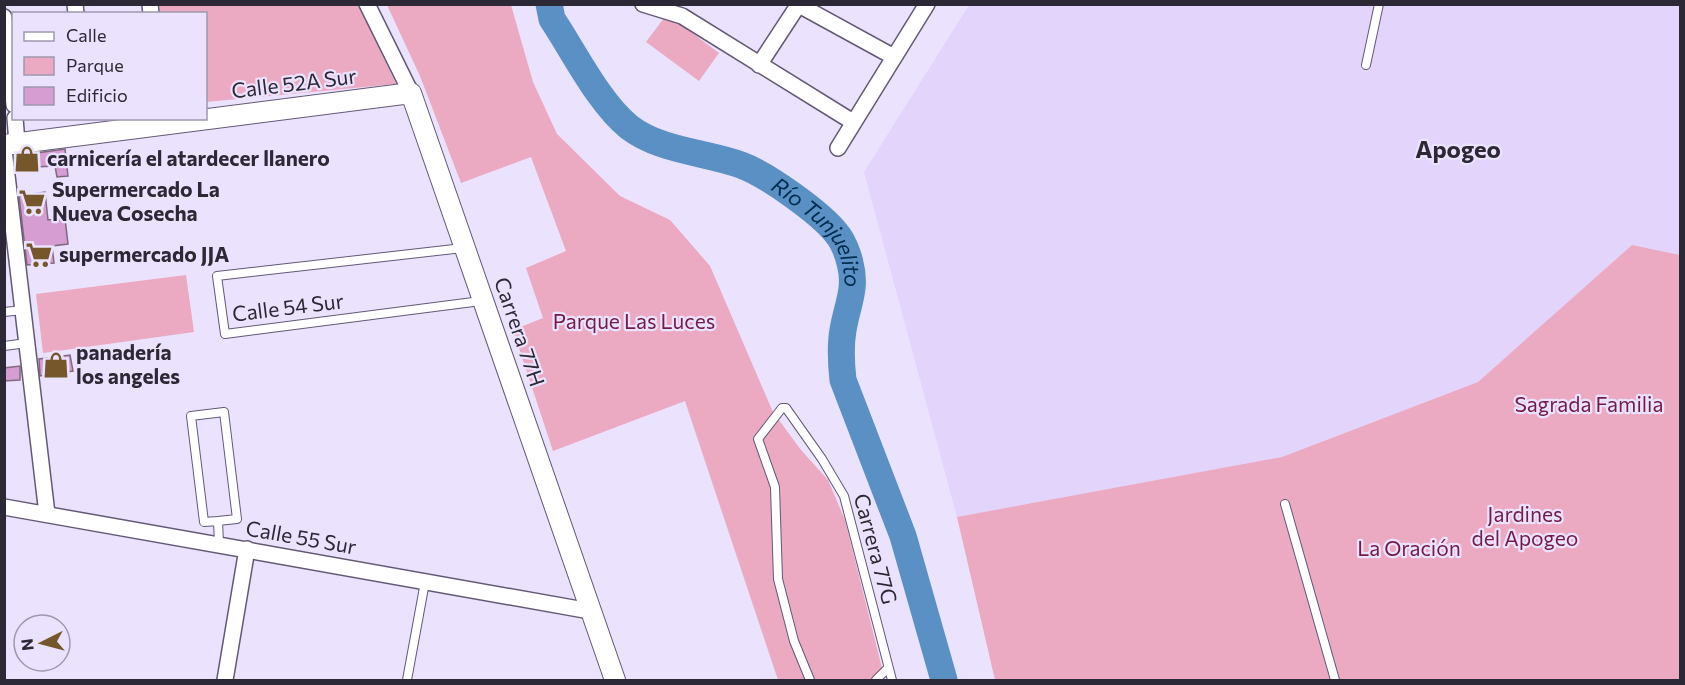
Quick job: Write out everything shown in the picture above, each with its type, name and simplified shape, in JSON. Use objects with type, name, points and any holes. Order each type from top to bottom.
[{"type":"street","name":"Carrera 77H","points":[[367,4],[411,93],[615,681]]},
{"type":"street","points":[[643,4],[685,10],[759,65],[854,122]]},
{"type":"street","points":[[838,148],[927,4]]},
{"type":"street","points":[[759,65],[799,5],[894,57]]},
{"type":"street","points":[[4,17],[12,87]]},
{"type":"street","name":"Calle 52A Sur","points":[[207,117],[411,93]]},
{"type":"street","points":[[15,120],[9,146],[23,310],[47,514]]},
{"type":"street","name":"Calle 52A Sur","points":[[9,146],[88,126],[178,120]]},
{"type":"street","name":"Calle 55 Sur","points":[[4,507],[590,611]]},
{"type":"street","points":[[225,681],[248,549]]},
{"type":"lane","points":[[1366,65],[1378,4]]},
{"type":"lane","name":"Calle 54 Sur","points":[[465,248],[218,276],[225,334],[483,300]]},
{"type":"lane","points":[[4,312],[23,310]]},
{"type":"lane","points":[[4,346],[27,343]]},
{"type":"lane","name":"Carrera 77G","points":[[810,681],[794,641],[778,579],[775,488],[758,439],[782,408],[786,408],[822,459],[844,496],[887,669],[892,681]]},
{"type":"lane","points":[[224,412],[237,519],[218,521],[204,522],[191,416],[224,412]]},
{"type":"lane","points":[[1285,504],[1335,681]]},
{"type":"lane","points":[[218,521],[219,544]]},
{"type":"lane","points":[[407,681],[425,581]]},
{"type":"lane","points":[[876,681],[887,669]]},
{"type":"shaded area","points":[[969,5],[1680,5],[1680,255],[1632,245],[1478,382],[1282,457],[957,517],[864,172]]},
{"type":"green space","points":[[159,5],[358,5],[396,84],[207,102],[207,12],[160,12]]},
{"type":"green space","name":"Parque Las Luces","points":[[387,5],[511,5],[533,82],[557,134],[620,196],[670,220],[710,266],[773,412],[801,450],[828,480],[845,520],[885,680],[778,680],[685,401],[553,451],[513,330],[543,318],[526,268],[566,251],[531,157],[461,183],[420,76]]},
{"type":"green space","points":[[667,14],[719,53],[699,81],[646,42]]},
{"type":"green space","name":"Jardines del Apogeo","points":[[1632,245],[1680,255],[1680,680],[995,680],[957,517],[1282,457],[1478,382]]},
{"type":"green space","points":[[186,275],[194,332],[43,353],[36,294]]},
{"type":"building","points":[[65,149],[68,176],[57,177],[55,166],[16,168],[15,156]]},
{"type":"building","points":[[45,192],[48,220],[65,218],[68,244],[52,246],[54,263],[27,265],[19,196]]},
{"type":"building","name":"panadería los angeles","points":[[70,355],[73,371],[40,376],[39,359]]},
{"type":"building","points":[[20,366],[20,380],[4,381],[4,368]]},
{"type":"waterway","name":"Río Tunjuelito","points":[[549,4],[552,19],[588,76],[607,105],[629,127],[641,135],[669,146],[752,170],[806,205],[829,225],[841,240],[852,272],[851,297],[841,342],[843,380],[903,536],[944,680]]},
{"type":"place","name":"carnicería el atardecer llanero","points":[[27,159]]},
{"type":"place","name":"Supermercado La Nueva Cosecha","points":[[32,202]]},
{"type":"place","name":"supermercado JJA","points":[[39,255]]},
{"type":"place","name":"panadería los angeles","points":[[56,365]]},
{"type":"district","name":"Apogeo","points":[[1458,150]]},
{"type":"park label","name":"Sagrada Familia","points":[[1589,405]]},
{"type":"park label","name":"La Oración","points":[[1409,549]]}]
